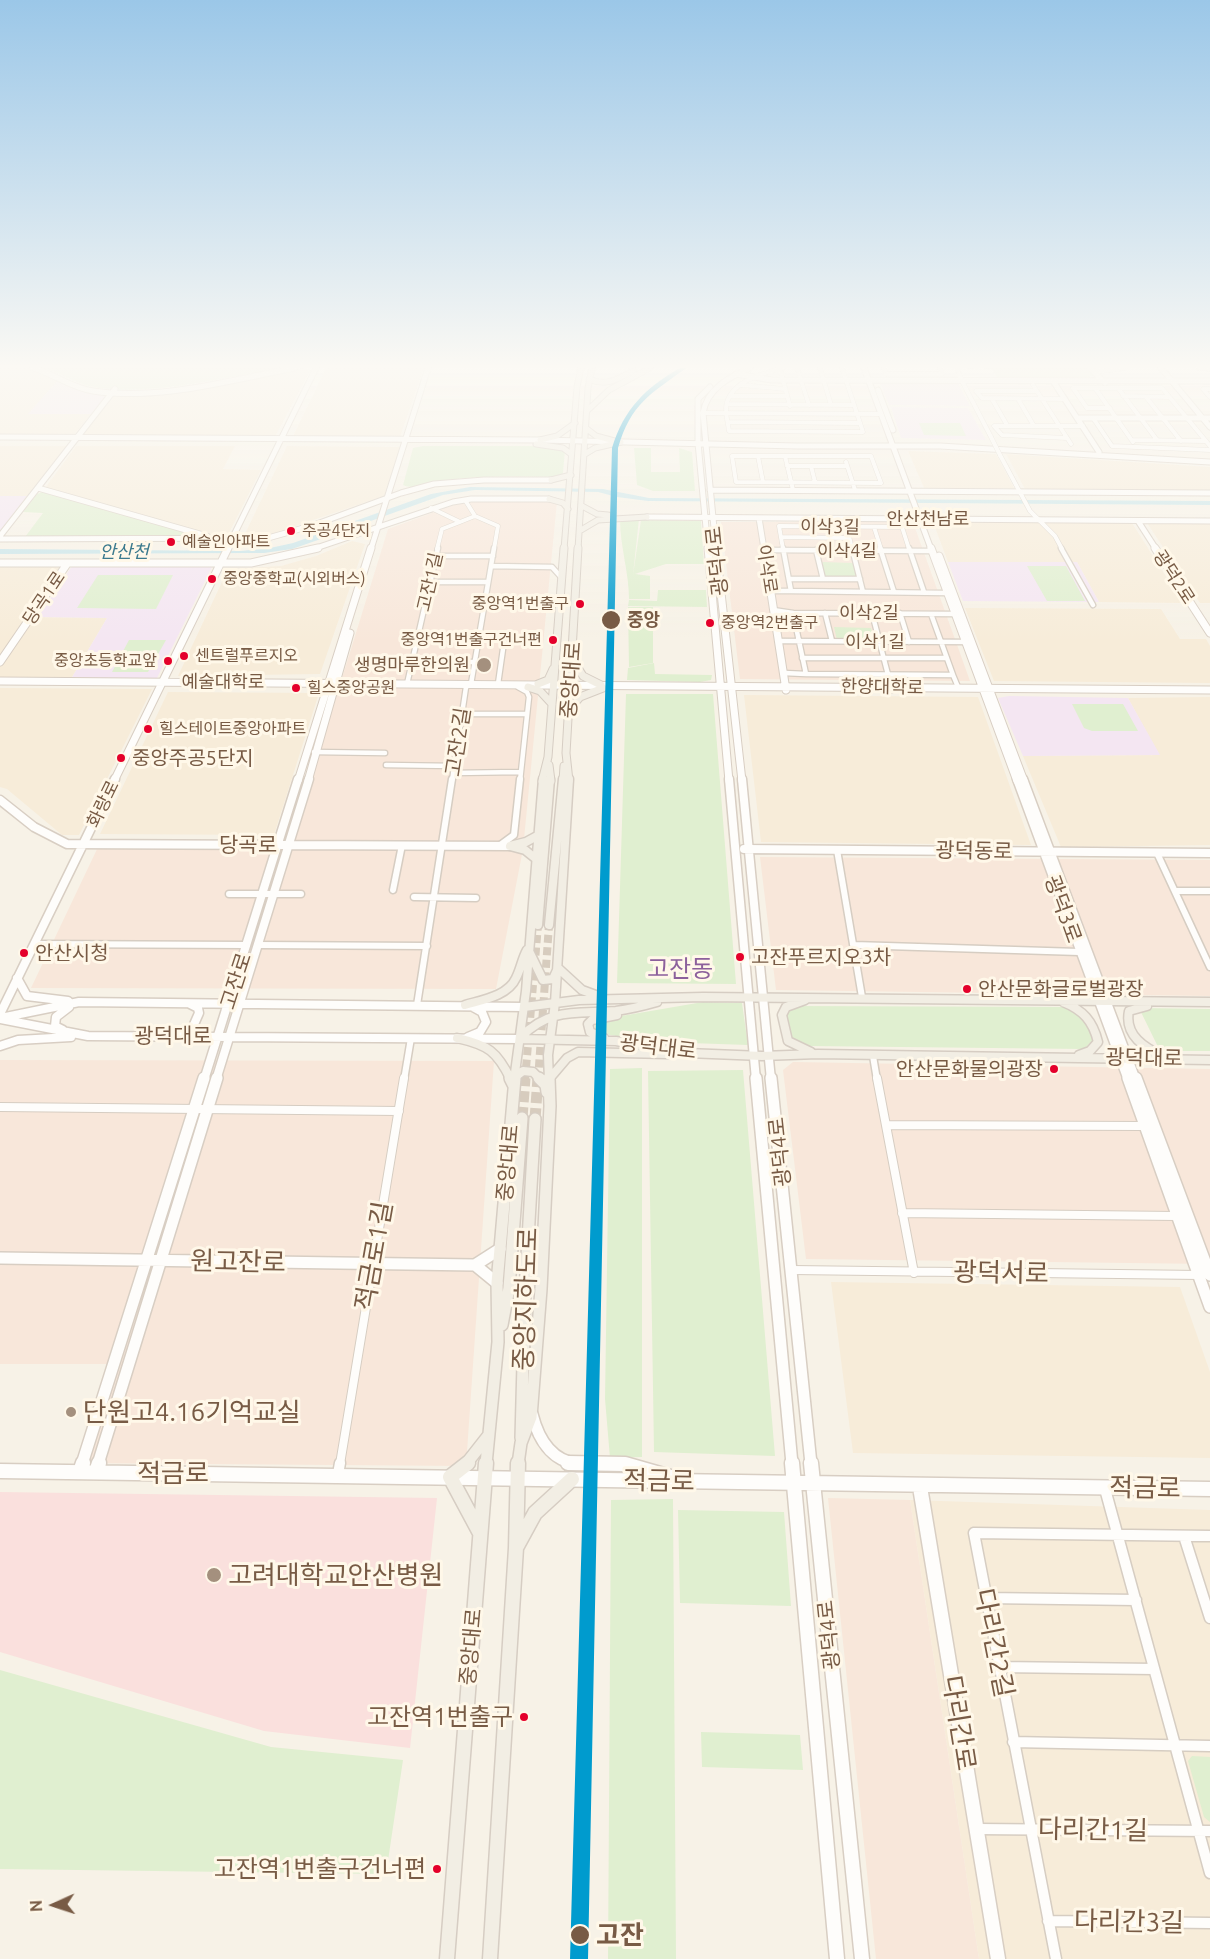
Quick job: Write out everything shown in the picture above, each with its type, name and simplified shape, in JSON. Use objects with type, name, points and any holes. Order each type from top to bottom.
[{"type":"main road","name":"중앙대로","points":[[447,1959],[480,1533],[498,1342],[497,1283],[517,1049],[524,1008],[540,790],[548,757],[572,459]]},
{"type":"main road","name":"중앙대로","points":[[490,1959],[516,1548],[516,1478],[521,1443],[527,1430],[531,1410],[541,1289],[550,1106],[549,1038],[558,968],[570,785],[566,753],[585,459]]},
{"type":"main road","points":[[551,480],[584,471]]},
{"type":"main road","points":[[551,480],[568,484]]},
{"type":"main road","points":[[549,499],[568,495]]},
{"type":"main road","points":[[549,499],[563,504],[568,509]]},
{"type":"main road","points":[[582,506],[597,514],[647,517]]},
{"type":"main road","points":[[581,530],[598,520],[647,517]]},
{"type":"main road","points":[[572,659],[583,676],[602,687]]},
{"type":"main road","points":[[538,684],[552,676],[556,661]]},
{"type":"main road","points":[[528,687],[540,691],[552,704]]},
{"type":"main road","points":[[569,710],[580,697],[602,687]]},
{"type":"main road","points":[[549,925],[566,753]]},
{"type":"main road","points":[[538,925],[551,786],[548,757]]},
{"type":"main road","points":[[510,846],[526,842],[537,836]]},
{"type":"main road","points":[[510,846],[525,850],[535,858]]},
{"type":"main road","points":[[528,948],[542,980],[552,980],[558,968],[582,990],[612,999]]},
{"type":"main road","points":[[465,1005],[495,996],[506,989],[516,979],[520,962],[528,948]]},
{"type":"main road","name":"광덕대로","points":[[524,1008],[555,1003],[612,999],[749,997],[1210,1002]]},
{"type":"main road","points":[[813,997],[786,1007],[782,1015],[788,1041],[818,1054]]},
{"type":"main road","points":[[616,1041],[592,1034],[588,1030],[588,1024],[592,1020],[619,1015],[671,998]]},
{"type":"main road","points":[[1055,999],[1078,1007],[1084,1012],[1091,1019],[1098,1038],[1094,1047],[1074,1057]]},
{"type":"main road","points":[[1154,1001],[1147,1006],[1133,1008],[1128,1018],[1137,1042],[1143,1047],[1174,1059]]},
{"type":"main road","points":[[520,1039],[526,1031],[553,1015],[578,1011],[636,1008]]},
{"type":"main road","points":[[457,1038],[483,1043],[492,1048],[515,1081],[523,1071],[533,1072],[546,1085],[550,1106]]},
{"type":"main road","name":"광덕대로","points":[[520,1039],[616,1041],[687,1053],[1210,1060]]},
{"type":"main road","points":[[550,1078],[565,1057],[578,1052],[671,1055],[687,1053]]},
{"type":"main road","name":"중앙지하도로","points":[[498,1342],[509,1288],[522,1118]]},
{"type":"main road","name":"중앙지하도로","points":[[521,1443],[525,1290],[535,1119]]},
{"type":"main road","points":[[480,1533],[450,1477],[470,1461],[489,1434]]},
{"type":"main road","points":[[516,1548],[535,1513],[572,1479]]},
{"type":"street","points":[[0,538],[59,459]]},
{"type":"street","name":"화랑로","points":[[0,1017],[17,978],[272,459]]},
{"type":"street","points":[[382,525],[402,459]]},
{"type":"street","points":[[389,500],[398,484],[404,459]]},
{"type":"street","name":"광덕4로","points":[[704,459],[721,687],[837,1959]]},
{"type":"street","points":[[733,459],[736,482],[881,483],[872,459]]},
{"type":"street","points":[[759,459],[763,482]]},
{"type":"street","points":[[786,459],[793,490]]},
{"type":"street","points":[[845,459],[855,490]]},
{"type":"street","points":[[900,459],[912,492]]},
{"type":"street","points":[[1002,459],[1030,511],[1042,520],[1055,536],[1093,605]]},
{"type":"street","points":[[787,466],[847,466]]},
{"type":"street","points":[[811,466],[815,482]]},
{"type":"street","points":[[398,484],[405,488],[416,488],[464,480],[551,480]]},
{"type":"street","points":[[38,488],[207,536],[205,540]]},
{"type":"street","points":[[0,538],[205,540],[232,543],[279,536],[389,500],[416,488]]},
{"type":"street","points":[[708,491],[1210,493]]},
{"type":"street","name":"광덕3로","points":[[912,492],[946,593],[968,642]]},
{"type":"street","points":[[0,562],[67,564],[223,561],[251,563],[279,559],[350,538],[431,508],[465,500],[549,499]]},
{"type":"street","name":"고잔2길","points":[[417,1005],[462,714],[476,662],[498,526],[475,516],[465,500]]},
{"type":"street","points":[[431,508],[460,522],[475,516]]},
{"type":"street","name":"안산천남로","points":[[647,517],[1210,521]]},
{"type":"street","name":"광덕4로","points":[[709,518],[750,849],[763,997],[862,1959]]},
{"type":"street","name":"이삭로","points":[[759,518],[786,688]]},
{"type":"street","points":[[779,519],[779,526]]},
{"type":"street","points":[[845,519],[863,592]]},
{"type":"street","points":[[900,519],[924,592]]},
{"type":"street","name":"광덕3로","points":[[922,520],[1124,1058],[1210,1275]]},
{"type":"street","name":"광덕2로","points":[[1138,521],[1210,633]]},
{"type":"street","name":"고잔1길","points":[[407,684],[442,529],[460,522]]},
{"type":"street","name":"고잔로","points":[[268,894],[289,845],[317,752],[332,684],[373,544],[382,525]]},
{"type":"street","name":"고잔로","points":[[96,1472],[161,1261],[201,1109],[268,894],[279,844],[353,621],[382,525]]},
{"type":"street","name":"이삭3길","points":[[791,591],[779,526],[902,527]]},
{"type":"street","points":[[874,527],[894,592]]},
{"type":"street","points":[[781,537],[849,538]]},
{"type":"street","points":[[350,538],[362,538],[373,544]]},
{"type":"street","name":"이삭4길","points":[[764,550],[931,552]]},
{"type":"street","points":[[816,550],[823,579]]},
{"type":"street","points":[[435,556],[493,556]]},
{"type":"street","name":"당곡1로","points":[[0,662],[67,564]]},
{"type":"street","points":[[491,567],[552,567],[561,577]]},
{"type":"street","points":[[789,579],[860,579]]},
{"type":"street","points":[[430,582],[488,582]]},
{"type":"street","points":[[770,591],[946,593]]},
{"type":"street","name":"이삭2길","points":[[773,610],[793,613],[954,614]]},
{"type":"street","points":[[793,613],[806,674]]},
{"type":"street","points":[[825,613],[832,641]]},
{"type":"street","points":[[872,613],[891,689]]},
{"type":"street","points":[[900,613],[909,642]]},
{"type":"street","points":[[931,614],[958,687]]},
{"type":"street","name":"이삭1길","points":[[778,641],[968,642]]},
{"type":"street","points":[[498,684],[504,642]]},
{"type":"street","points":[[802,658],[947,658]]},
{"type":"street","points":[[412,662],[476,662]]},
{"type":"street","points":[[784,673],[953,675]]},
{"type":"street","name":"예술대학로","points":[[0,682],[538,684],[554,686]]},
{"type":"street","name":"예술대학로","points":[[332,684],[554,686]]},
{"type":"street","name":"한양대학로","points":[[554,686],[1210,692]]},
{"type":"street","points":[[498,846],[514,835],[528,694],[518,687]]},
{"type":"street","name":"한양대학로","points":[[891,689],[958,687],[986,690]]},
{"type":"street","points":[[462,714],[526,714]]},
{"type":"street","points":[[308,752],[386,753]]},
{"type":"street","points":[[386,765],[519,772]]},
{"type":"street","name":"당곡로","points":[[0,800],[34,827],[67,844],[510,846]]},
{"type":"street","points":[[393,890],[402,845]]},
{"type":"street","name":"광덕동로","points":[[737,849],[1210,853]]},
{"type":"street","points":[[837,850],[862,997]]},
{"type":"street","name":"광덕3로","points":[[1046,852],[1079,952],[1102,1000]]},
{"type":"street","points":[[1157,853],[1206,952],[1210,968]]},
{"type":"street","points":[[1175,891],[1210,891]]},
{"type":"street","points":[[230,894],[301,894]]},
{"type":"street","points":[[414,897],[476,898]]},
{"type":"street","points":[[34,944],[427,946]]},
{"type":"street","points":[[854,945],[1079,952]]},
{"type":"street","points":[[17,978],[27,996],[79,1002]]},
{"type":"street","points":[[66,1032],[55,1026],[56,1017],[63,1010],[79,1002]]},
{"type":"street","name":"광덕대로","points":[[0,1017],[79,1002],[465,1005],[524,1008]]},
{"type":"street","points":[[173,1036],[192,1029],[198,1018],[198,1008],[184,1004]]},
{"type":"street","points":[[457,1038],[480,1032],[486,1022],[482,1012],[465,1005]]},
{"type":"street","name":"광덕대로","points":[[0,1017],[88,1036],[520,1039]]},
{"type":"street","points":[[0,1046],[18,1040],[88,1036]]},
{"type":"street","name":"적금로1길","points":[[338,1474],[411,1038]]},
{"type":"street","points":[[873,1056],[914,1273]]},
{"type":"street","name":"광덕3로","points":[[1124,1058],[1143,1126],[1210,1307]]},
{"type":"street","points":[[0,1107],[399,1111]]},
{"type":"street","name":"고잔로","points":[[80,1472],[147,1261],[201,1109]]},
{"type":"street","points":[[887,1125],[1143,1126]]},
{"type":"street","points":[[902,1213],[1176,1216]]},
{"type":"street","points":[[497,1283],[475,1265],[500,1249]]},
{"type":"street","name":"원고잔로","points":[[0,1258],[475,1265]]},
{"type":"street","name":"광덕서로","points":[[792,1270],[1210,1275]]},
{"type":"street","name":"적금로","points":[[531,1410],[538,1435],[556,1456],[571,1464],[624,1464],[688,1482]]},
{"type":"street","name":"적금로","points":[[0,1471],[338,1474],[920,1487],[1210,1489]]},
{"type":"street","name":"다리간로","points":[[920,1487],[998,1959]]},
{"type":"street","points":[[1105,1487],[1210,1873]]},
{"type":"street","name":"다리간2길","points":[[1056,1959],[974,1533],[1210,1536]]},
{"type":"street","points":[[1185,1536],[1210,1618]]},
{"type":"street","points":[[986,1598],[1136,1600]]},
{"type":"street","points":[[999,1667],[1154,1669]]},
{"type":"street","points":[[1013,1742],[1210,1746]]},
{"type":"street","name":"다리간1길","points":[[976,1829],[1210,1831]]},
{"type":"street","name":"다리간3길","points":[[1048,1921],[1210,1923]]},
{"type":"shaded area","points":[[0,459],[56,459],[27,496],[0,496]]},
{"type":"shaded area","name":"예술인아파트","points":[[66,459],[228,459],[223,469],[261,470],[228,535],[210,535],[45,488]]},
{"type":"shaded area","points":[[281,459],[397,459],[384,496],[275,533],[243,538]]},
{"type":"shaded area","points":[[912,459],[999,459],[1014,488],[924,488]]},
{"type":"shaded area","points":[[1009,459],[1091,459],[1210,467],[1210,491],[1026,491]]},
{"type":"shaded area","points":[[0,496],[27,496],[0,531]]},
{"type":"shaded area","points":[[472,502],[557,502],[523,849],[496,989],[31,988],[99,845],[290,847],[388,529],[454,505]]},
{"type":"shaded area","points":[[721,522],[913,522],[970,681],[740,679]]},
{"type":"shaded area","points":[[933,522],[1132,523],[1183,603],[1099,602],[1077,562],[948,562]]},
{"type":"shaded area","points":[[1147,523],[1210,524],[1210,603],[1200,603]]},
{"type":"shaded area","points":[[352,541],[365,544],[320,674],[178,676],[228,569],[281,566],[316,556]]},
{"type":"shaded area","points":[[948,562],[1077,562],[1099,602],[963,601]]},
{"type":"shaded area","points":[[0,566],[62,566],[27,617],[107,618],[71,679],[0,679]]},
{"type":"shaded area","points":[[72,566],[212,567],[156,680],[71,679],[107,618],[38,617]]},
{"type":"shaded area","points":[[965,608],[1161,609],[1180,639],[1206,639],[1210,646],[1210,683],[994,681]]},
{"type":"shaded area","points":[[0,688],[152,689],[79,835],[62,835],[7,789],[0,787]]},
{"type":"shaded area","name":"힐스테이트중앙아파트","points":[[168,692],[319,693],[274,835],[100,834]]},
{"type":"shaded area","points":[[744,695],[978,697],[1031,845],[761,842]]},
{"type":"shaded area","points":[[1009,696],[1128,698],[1160,755],[1023,756],[998,698]]},
{"type":"shaded area","points":[[1210,697],[1210,845],[1061,847],[1023,756],[1159,755],[1128,698]]},
{"type":"shaded area","points":[[760,857],[1210,860],[1210,996],[776,990]]},
{"type":"shaded area","points":[[0,1060],[494,1061],[466,1466],[76,1463],[107,1364],[0,1364]]},
{"type":"shaded area","points":[[793,1062],[1210,1069],[1210,1264],[806,1259],[783,1070]]},
{"type":"shaded area","points":[[831,1282],[1180,1287],[1210,1372],[1210,1458],[853,1453]]},
{"type":"shaded area","name":"고려대학교안산병원","points":[[0,1492],[437,1498],[410,1748],[264,1731],[0,1652]]},
{"type":"shaded area","points":[[828,1498],[910,1500],[979,1959],[876,1959]]},
{"type":"shaded area","points":[[910,1500],[1210,1510],[1210,1959],[979,1959]]},
{"type":"green space","points":[[410,459],[564,459],[563,473],[559,477],[475,477],[419,487],[403,485]]},
{"type":"green space","points":[[635,459],[651,459],[651,472],[680,472],[679,459],[693,459],[695,491],[653,491],[637,485]]},
{"type":"green space","points":[[42,492],[195,535],[195,538],[25,537],[43,513],[23,512],[37,494]]},
{"type":"green space","points":[[620,519],[639,519],[633,575],[641,520],[701,521],[704,564],[666,564],[635,574],[650,576],[650,599],[629,599]]},
{"type":"green space","points":[[822,562],[853,563],[857,578],[825,578]]},
{"type":"green space","points":[[1027,566],[1066,566],[1085,601],[1047,601]]},
{"type":"green space","points":[[98,575],[173,575],[156,609],[77,608]]},
{"type":"green space","points":[[658,590],[706,590],[707,607],[628,606],[629,600],[657,601]]},
{"type":"green space","points":[[628,607],[653,607],[653,663],[629,667]]},
{"type":"green space","points":[[834,627],[871,628],[874,640],[837,640]]},
{"type":"green space","points":[[129,640],[166,640],[148,672],[112,672]]},
{"type":"green space","points":[[654,663],[655,674],[712,675],[711,680],[700,682],[627,680],[628,668]]},
{"type":"green space","points":[[626,694],[713,694],[736,984],[617,983]]},
{"type":"green space","points":[[1072,704],[1123,704],[1138,731],[1092,731],[1084,728]]},
{"type":"green space","points":[[703,1002],[742,1003],[748,1045],[660,1042],[595,1031],[595,1023],[604,1019]]},
{"type":"green space","points":[[796,1006],[1067,1007],[1086,1018],[1094,1039],[1084,1049],[808,1046],[791,1039],[786,1012]]},
{"type":"green space","points":[[1139,1008],[1210,1009],[1210,1051],[1160,1051]]},
{"type":"green space","points":[[642,1068],[642,1457],[610,1458],[605,1399],[610,1069]]},
{"type":"green space","points":[[743,1070],[775,1456],[654,1452],[648,1071]]},
{"type":"green space","points":[[673,1499],[676,1959],[608,1959],[611,1500]]},
{"type":"green space","points":[[678,1510],[784,1512],[791,1606],[680,1603]]},
{"type":"green space","points":[[0,1670],[271,1747],[403,1760],[386,1874],[0,1869]]},
{"type":"green space","points":[[701,1732],[800,1735],[803,1770],[702,1767]]},
{"type":"green space","points":[[1192,1756],[1210,1757],[1210,1822],[1204,1817],[1188,1761]]},
{"type":"water","name":"안산천","points":[[470,487],[603,489],[649,498],[1210,501],[1210,505],[648,501],[598,492],[475,490],[443,495],[292,549],[264,553],[0,554],[0,549],[241,551],[270,548],[293,543],[431,494]]},
{"type":"tunnel","points":[[525,1080],[538,925]]},
{"type":"tunnel","points":[[538,1080],[549,925]]},
{"type":"tunnel","points":[[522,1118],[525,1078]]},
{"type":"tunnel","points":[[535,1119],[538,1078]]},
{"type":"transit line","points":[[579,1959],[615,459]]},
{"type":"place","name":"주공4단지","points":[[291,531]]},
{"type":"place","name":"예술인아파트","points":[[171,542]]},
{"type":"place","name":"중앙중학교(시외버스)","points":[[212,579]]},
{"type":"place","name":"중앙역1번출구","points":[[580,604]]},
{"type":"place","name":"중앙","points":[[611,620]]},
{"type":"place","name":"중앙역2번출구","points":[[710,623]]},
{"type":"place","name":"중앙역1번출구건너편","points":[[553,640]]},
{"type":"place","name":"센트럴푸르지오","points":[[184,656]]},
{"type":"place","name":"중앙초등학교앞","points":[[168,661]]},
{"type":"place","name":"생명마루한의원","points":[[484,665]]},
{"type":"place","name":"힐스중앙공원","points":[[296,688]]},
{"type":"place","name":"힐스테이트중앙아파트","points":[[148,729]]},
{"type":"place","name":"중앙주공5단지","points":[[121,758]]},
{"type":"place","name":"안산시청","points":[[24,953]]},
{"type":"place","name":"고잔푸르지오3차","points":[[740,957]]},
{"type":"place","name":"안산문화글로벌광장","points":[[967,989]]},
{"type":"place","name":"안산문화물의광장","points":[[1054,1069]]},
{"type":"place","name":"단원고4.16기억교실","points":[[71,1412]]},
{"type":"place","name":"고려대학교안산병원","points":[[214,1575]]},
{"type":"place","name":"고잔역1번출구","points":[[524,1717]]},
{"type":"place","name":"고잔역1번출구건너편","points":[[437,1869]]},
{"type":"place","name":"고잔","points":[[580,1935]]},
{"type":"district","name":"고잔동","points":[[680,969]]}]
